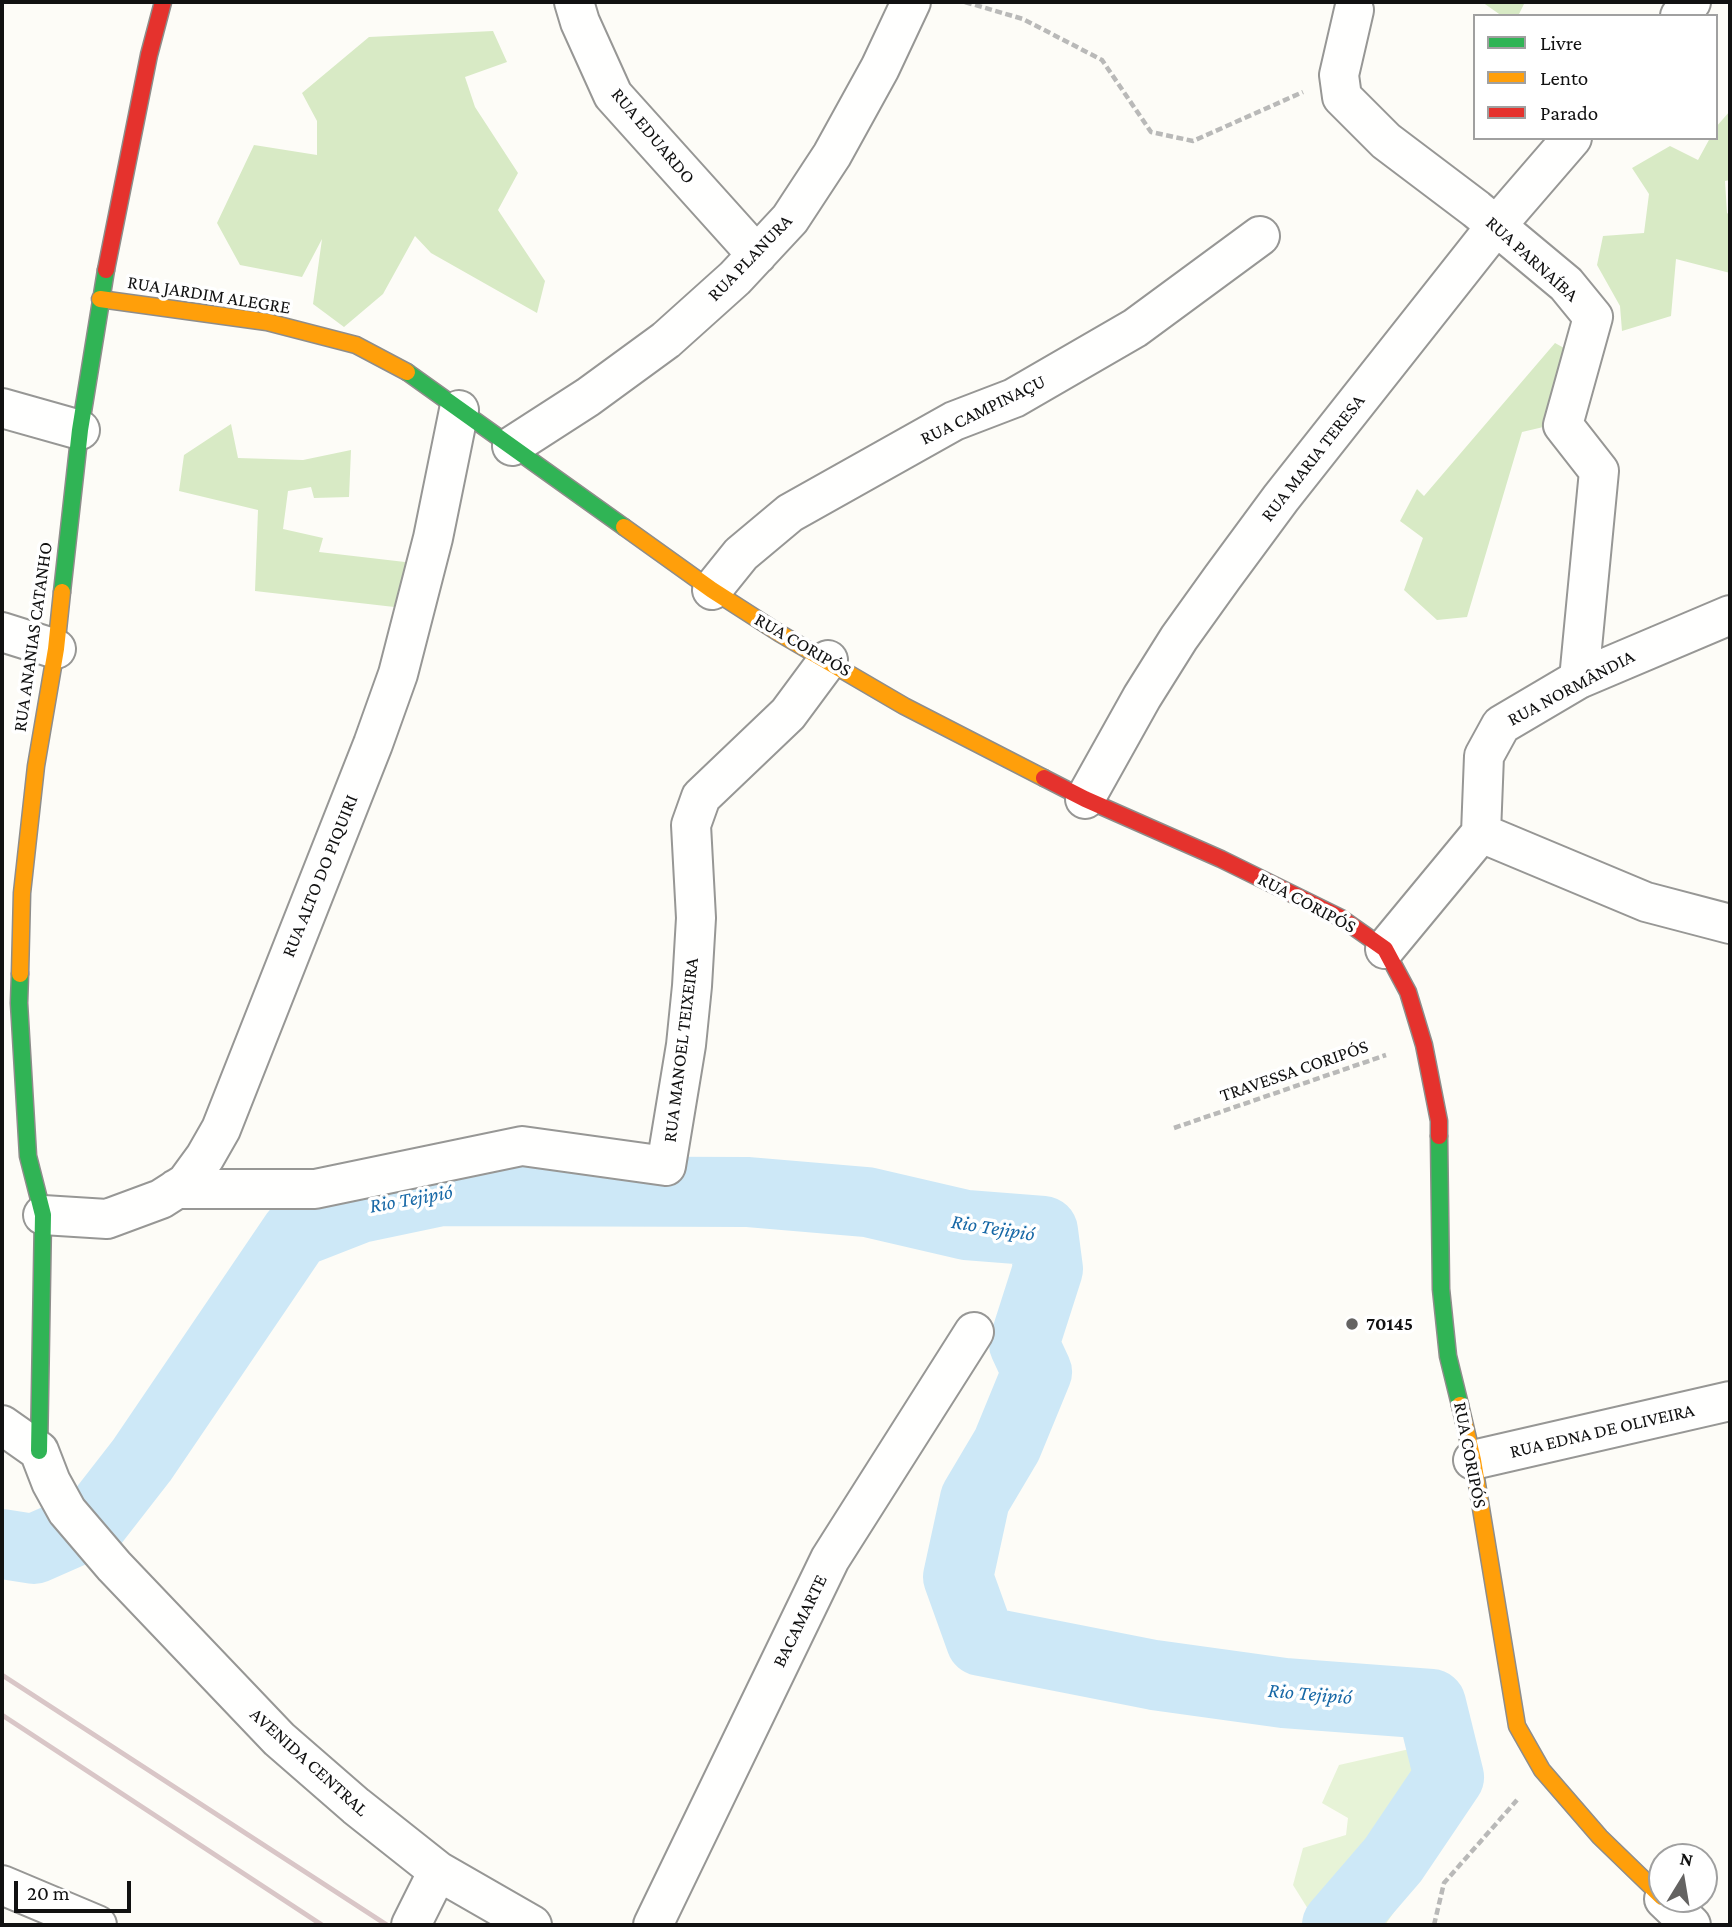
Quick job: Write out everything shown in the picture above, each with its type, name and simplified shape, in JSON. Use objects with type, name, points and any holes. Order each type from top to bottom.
[{"type":"street","name":"RUA ANANIAS CATANHO","points":[[39,1451],[43,1215],[28,1156],[19,1003],[22,893],[36,766],[56,649],[80,430],[100,299],[149,55],[163,2]]},
{"type":"street","name":"RUA EDUARDO","points":[[574,2],[580,22],[613,94],[757,256]]},
{"type":"street","name":"RUA PLANURA","points":[[512,446],[588,397],[666,340],[757,256],[790,219],[832,155],[880,68],[911,2]]},
{"type":"street","points":[[1339,75],[1354,10]]},
{"type":"street","name":"RUA PARNAÍBA","points":[[1339,75],[1342,97],[1386,141],[1566,284],[1593,317],[1563,425],[1599,471],[1579,679]]},
{"type":"street","name":"RUA MARIA TERESA","points":[[1085,799],[1142,697],[1200,608],[1281,498],[1496,226],[1570,140]]},
{"type":"street","name":"RUA CAMPINAÇU","points":[[712,590],[741,554],[790,513],[954,421],[1013,398],[1135,328],[1260,236]]},
{"type":"street","name":"RUA JARDIM ALEGRE","points":[[100,299],[267,322],[356,345],[411,374],[459,410]]},
{"type":"street","points":[[2,408],[80,430]]},
{"type":"street","name":"RUA CORIPÓS","points":[[459,410],[712,590],[779,633],[904,705],[1085,799],[1294,894],[1340,918],[1385,949],[1408,992],[1424,1045],[1439,1121],[1441,1289],[1448,1356],[1473,1460],[1517,1726],[1542,1770],[1600,1837],[1648,1883]]},
{"type":"street","name":"RUA ALTO DO PIQUIRI","points":[[43,1215],[107,1219],[161,1199],[186,1183],[221,1129],[398,674],[424,575],[459,410]]},
{"type":"street","name":"RUA NORMÂNDIA","points":[[1481,833],[1484,756],[1501,725],[1579,679],[1730,615]]},
{"type":"street","points":[[2,632],[56,649]]},
{"type":"street","name":"RUA MANOEL TEIXEIRA","points":[[176,1189],[315,1189],[522,1146],[666,1166],[686,1045],[692,986],[696,918],[691,825],[701,797],[788,714],[828,660]]},
{"type":"street","points":[[1385,949],[1481,833],[1646,902],[1730,924]]},
{"type":"street","name":"BACAMARTE","points":[[653,1925],[830,1559],[974,1332]]},
{"type":"street","name":"RUA EDNA DE OLIVEIRA","points":[[1473,1460],[1730,1401]]},
{"type":"street","points":[[2,1425],[39,1451]]},
{"type":"street","name":"AVENIDA CENTRAL","points":[[39,1451],[66,1511],[114,1566],[279,1740],[438,1871],[532,1925]]},
{"type":"street","points":[[411,1925],[438,1871]]},
{"type":"street","points":[[2,1885],[97,1925]]},
{"type":"path","points":[[965,2],[1023,19],[1102,60],[1151,132],[1193,141],[1339,75]]},
{"type":"path","name":"TRAVESSA CORIPÓS","points":[[1174,1128],[1319,1076],[1424,1045]]},
{"type":"path","points":[[1434,1925],[1444,1884],[1542,1770]]},
{"type":"green space","points":[[1482,2],[1525,2],[1519,14],[1499,14]]},
{"type":"green space","points":[[493,31],[507,62],[465,77],[475,107],[518,173],[498,210],[545,281],[537,313],[431,253],[415,236],[383,294],[344,327],[313,304],[322,239],[302,277],[240,265],[217,223],[254,145],[317,155],[317,121],[302,93],[369,37]]},
{"type":"green space","points":[[1730,111],[1730,180],[1725,181],[1727,213],[1730,215],[1730,273],[1676,259],[1671,316],[1622,331],[1620,306],[1597,265],[1603,236],[1644,233],[1649,194],[1632,168],[1670,146],[1698,160],[1709,140],[1718,140],[1718,125]]},
{"type":"green space","points":[[1555,343],[1573,353],[1552,425],[1522,432],[1467,617],[1437,620],[1404,590],[1423,538],[1400,521],[1417,489],[1424,496]]},
{"type":"green space","points":[[231,424],[238,458],[303,460],[351,450],[349,497],[314,498],[311,487],[288,491],[283,529],[323,538],[319,552],[405,562],[403,608],[255,591],[258,510],[179,491],[184,455]]},
{"type":"green space","points":[[1414,1748],[1449,1833],[1385,1925],[1301,1925],[1308,1909],[1293,1885],[1303,1848],[1346,1835],[1348,1818],[1322,1803],[1339,1765]]},
{"type":"water","points":[[1429,1796],[1453,1799],[1370,1925],[1313,1925],[1377,1857]]},
{"type":"waterway","name":"Rio Tejipió","points":[[2,1544],[34,1549],[93,1523],[142,1460],[296,1233],[360,1208],[441,1191],[749,1192],[867,1202],[966,1225],[1043,1231],[1048,1269],[1024,1344],[1037,1372],[1007,1445],[975,1499],[958,1577],[981,1641],[1154,1675],[1284,1693],[1431,1704],[1449,1777],[1393,1860],[1337,1925]]},
{"type":"railway","points":[[2,1675],[387,1925]]},
{"type":"railway","points":[[2,1715],[322,1925]]},
{"type":"traffic: fast","points":[[62,592],[80,430],[106,270]]},
{"type":"traffic: fast","points":[[407,372],[624,527]]},
{"type":"traffic: fast","points":[[20,974],[19,1003],[28,1156],[43,1215],[39,1451]]},
{"type":"traffic: fast","points":[[1439,1136],[1441,1289],[1448,1356],[1460,1405]]},
{"type":"traffic: slow","points":[[100,299],[267,322],[356,345],[407,372]]},
{"type":"traffic: slow","points":[[624,527],[712,590],[779,633],[904,706],[1044,778]]},
{"type":"traffic: slow","points":[[20,974],[22,893],[36,766],[56,649],[62,592]]},
{"type":"traffic: slow","points":[[1460,1405],[1473,1460],[1517,1726],[1542,1770],[1600,1837],[1648,1883]]},
{"type":"traffic: jam","points":[[106,270],[149,55],[163,2]]},
{"type":"traffic: jam","points":[[1044,778],[1221,859],[1341,918],[1385,949],[1408,992],[1424,1045],[1439,1121],[1439,1136]]},
{"type":"place","name":"70145","points":[[1352,1324]]}]
